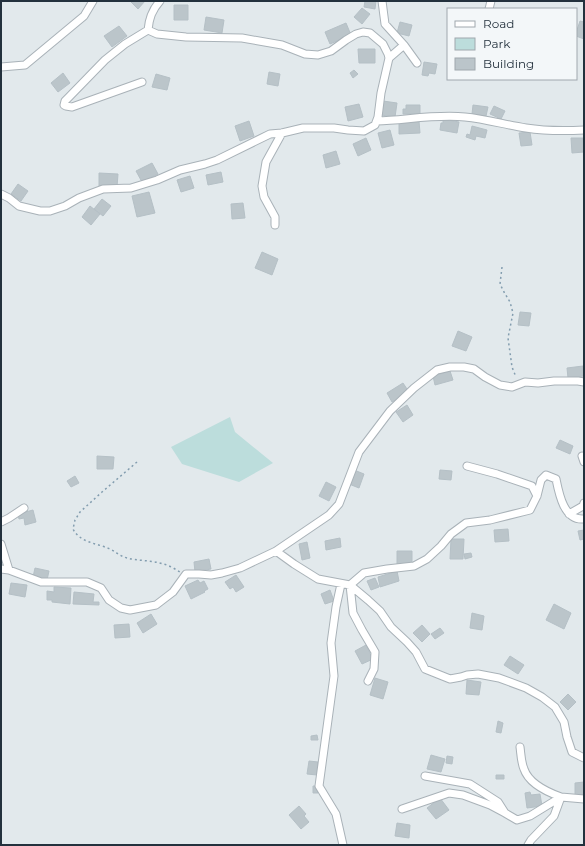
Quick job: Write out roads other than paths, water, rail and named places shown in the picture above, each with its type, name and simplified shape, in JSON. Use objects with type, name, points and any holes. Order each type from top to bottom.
[{"type":"street","points":[[1,67],[25,65],[84,16],[93,1]]},
{"type":"street","points":[[142,82],[72,107],[64,105],[65,101],[105,60],[125,44],[148,30],[151,15],[160,1]]},
{"type":"street","points":[[382,1],[385,24],[404,45],[417,63]]},
{"type":"street","points":[[1,194],[19,206],[40,211],[50,211],[103,189],[131,188],[157,180],[180,170],[217,160],[270,134],[303,128],[334,128],[364,131],[375,125],[377,121],[381,93],[389,58],[383,44],[370,33],[363,32],[356,34],[331,51],[318,55],[311,55],[282,45],[242,38],[186,37],[157,34],[148,30]]},
{"type":"street","points":[[389,58],[404,45]]},
{"type":"street","points":[[377,121],[448,116],[467,117],[528,129],[561,131],[584,130]]},
{"type":"street","points":[[276,225],[275,217],[264,197],[262,186],[266,162],[282,133]]},
{"type":"street","points":[[1,569],[9,570],[41,582],[87,582],[101,588],[109,600],[121,608],[130,610],[156,605],[173,592],[186,574],[212,575],[240,568],[276,551],[330,515],[339,504],[359,452],[390,410],[437,370],[450,367],[474,369],[484,377],[500,385],[512,387],[525,382],[584,382]]},
{"type":"street","points":[[467,466],[532,486],[537,496]]},
{"type":"street","points":[[350,585],[364,573],[414,566],[427,559],[451,534],[466,523],[490,520],[530,510],[537,496],[540,480],[546,475],[556,479],[563,504],[569,514],[579,520],[584,519]]},
{"type":"street","points":[[569,514],[583,506],[584,503]]},
{"type":"street","points":[[1,522],[24,508]]},
{"type":"street","points":[[1,544],[9,570]]},
{"type":"street","points":[[276,551],[318,579],[350,585],[380,612],[391,627],[416,652],[425,669],[450,679],[478,674],[498,678],[526,688],[542,697],[555,706],[564,722],[572,752],[584,758]]},
{"type":"street","points":[[342,584],[336,607],[331,643],[334,676],[319,786],[336,814],[343,845]]},
{"type":"street","points":[[350,585],[353,613],[376,652],[374,669],[368,681]]},
{"type":"street","points":[[520,747],[524,770],[529,780],[550,793],[561,797],[584,799]]},
{"type":"street","points":[[425,776],[470,784],[498,802],[505,813]]},
{"type":"street","points":[[402,809],[449,793],[490,805],[517,820],[530,816],[561,797]]},
{"type":"street","points":[[528,845],[554,816],[561,797]]}]
